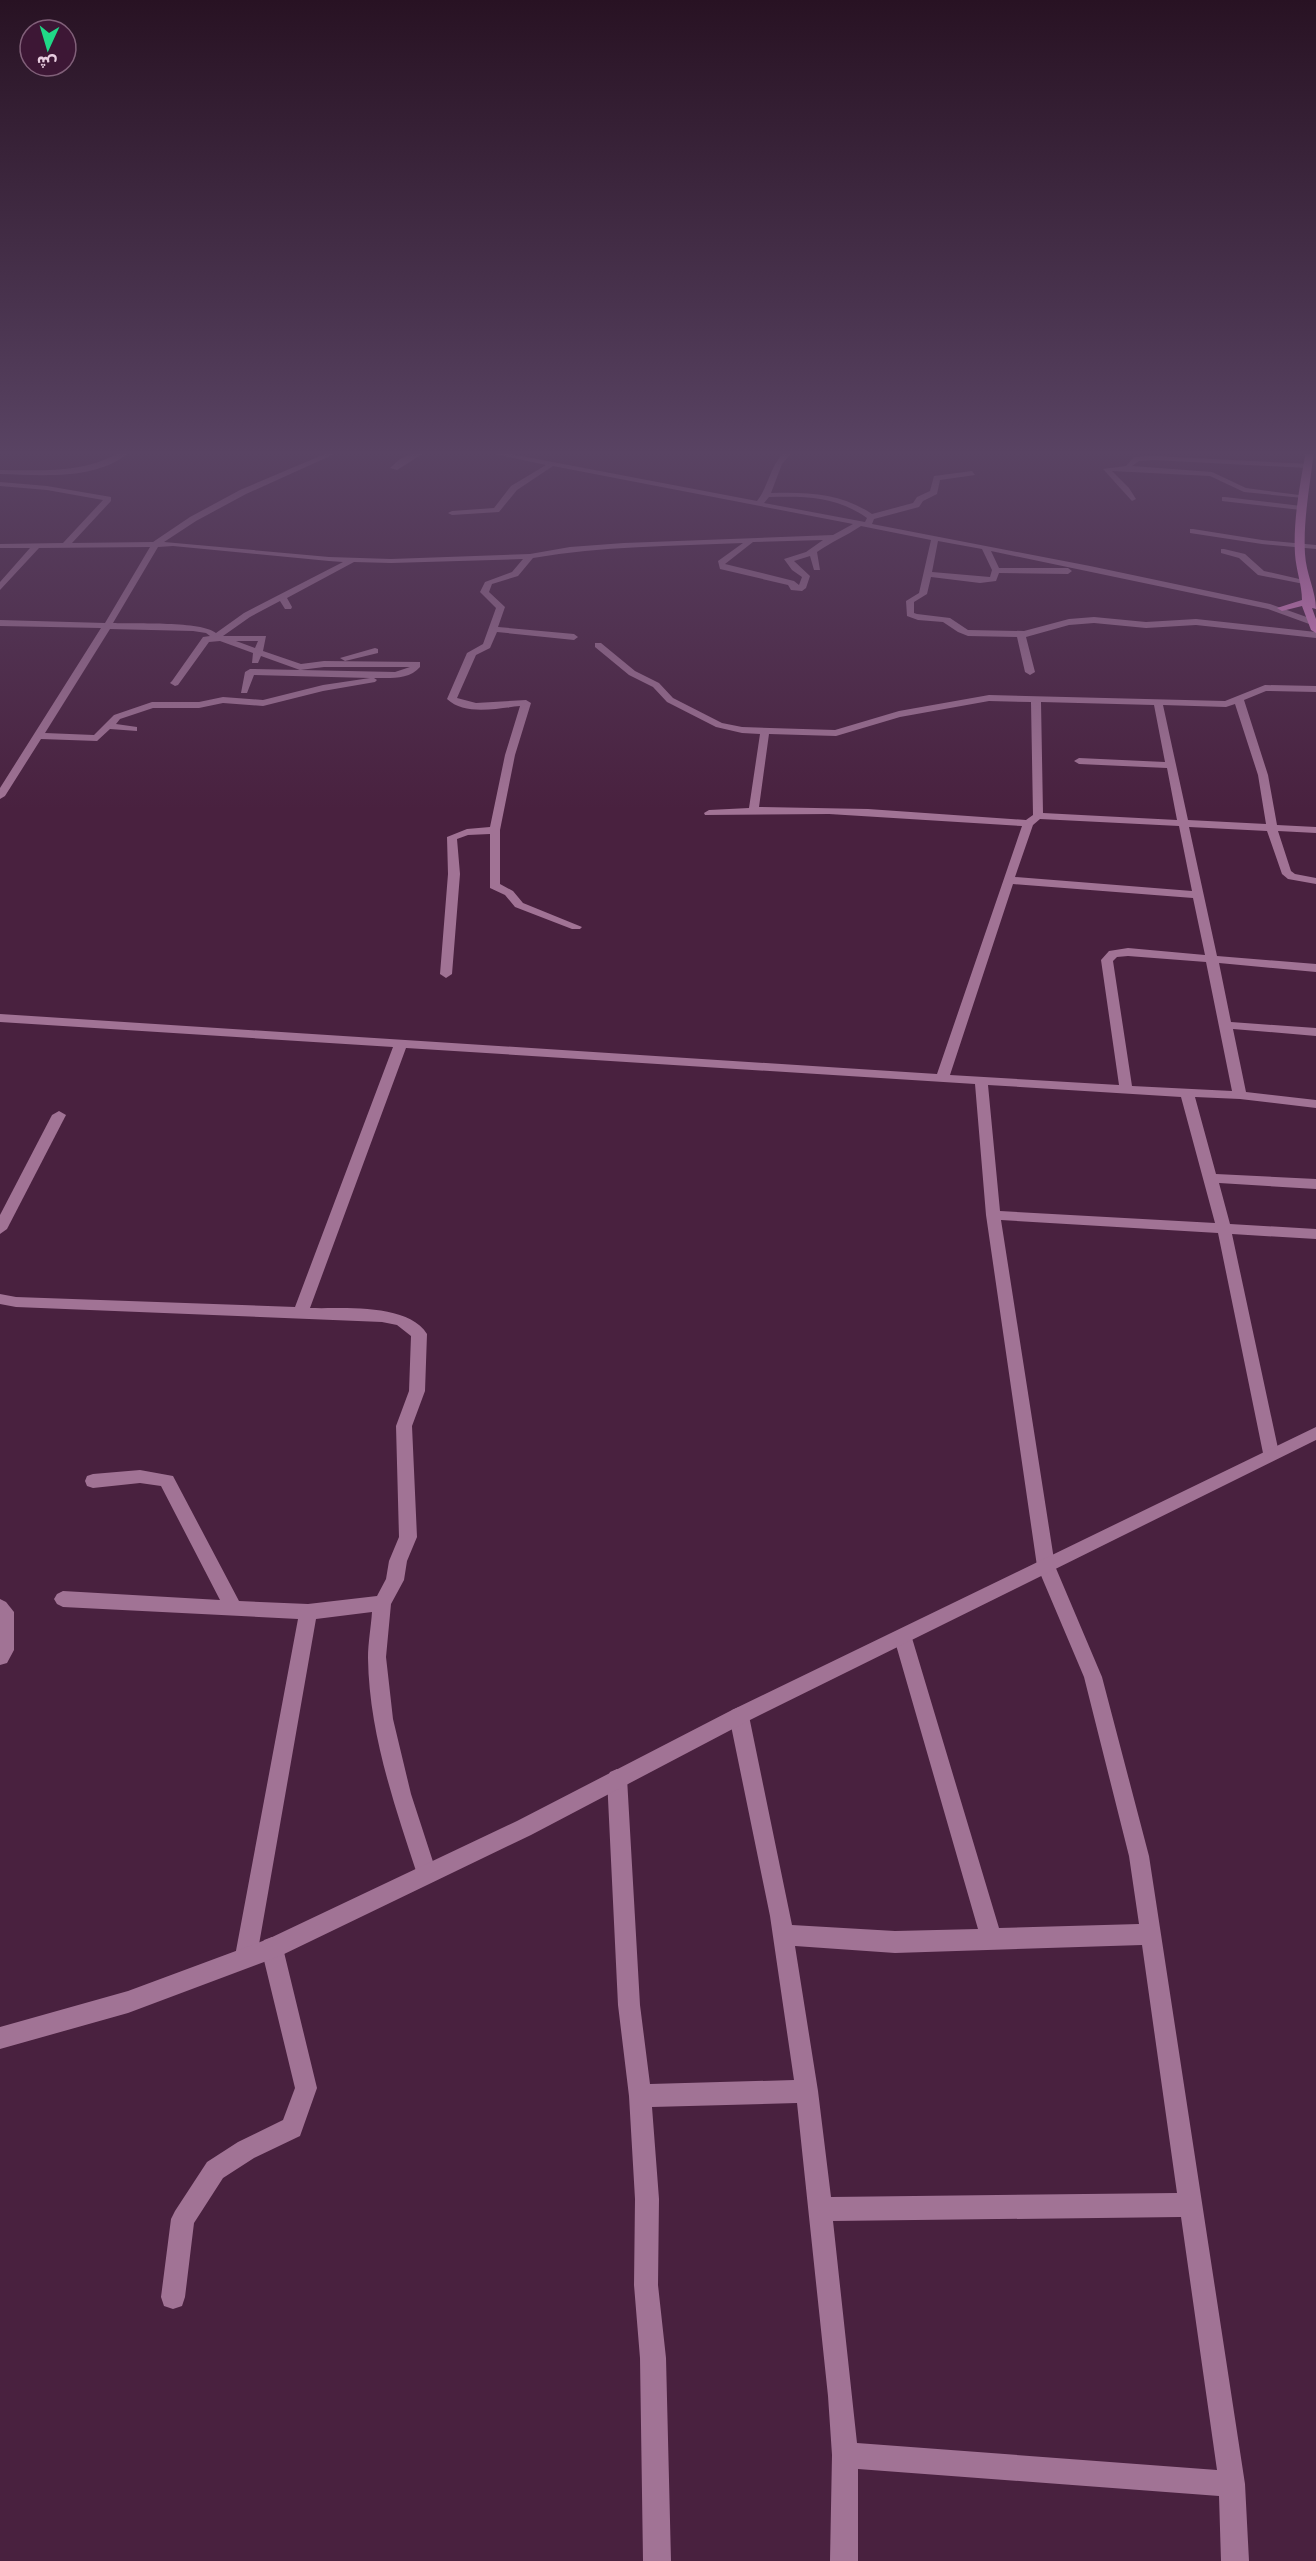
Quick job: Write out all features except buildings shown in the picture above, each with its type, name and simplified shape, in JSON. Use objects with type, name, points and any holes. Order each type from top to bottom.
[{"type":"highway","points":[[1301,571],[1315,628]]},
{"type":"highway","points":[[1282,609],[1310,604]]},
{"type":"street","points":[[1,584],[13,571]]},
{"type":"street","points":[[0,796],[108,626],[140,571]]},
{"type":"street","points":[[216,638],[247,615],[333,571]]},
{"type":"street","points":[[518,571],[515,574],[489,582],[484,592],[501,607],[487,646],[472,653],[452,699],[457,704],[473,706],[526,703],[510,755],[495,830],[494,886],[509,893],[519,905],[576,927]]},
{"type":"street","points":[[738,571],[791,583],[794,588],[802,588],[806,576],[798,571]]},
{"type":"street","points":[[927,571],[923,594],[912,599],[909,604],[912,616],[947,620],[961,632],[1024,634],[1069,622],[1094,620],[1146,625],[1196,622],[1315,628]]},
{"type":"street","points":[[926,574],[987,580],[995,576],[996,571]]},
{"type":"street","points":[[1028,571],[1064,571]]},
{"type":"street","points":[[1102,571],[1282,609]]},
{"type":"street","points":[[1258,571],[1261,573],[1304,581]]},
{"type":"street","points":[[282,597],[288,608]]},
{"type":"street","points":[[1270,607],[1315,628]]},
{"type":"street","points":[[0,623],[193,628],[209,631],[216,638],[300,667],[324,664],[417,664],[409,673],[297,694],[263,703],[223,700],[199,705],[152,705],[117,717],[97,738],[38,736]]},
{"type":"street","points":[[494,629],[574,638]]},
{"type":"street","points":[[1024,634],[1021,637],[1022,648],[1030,672]]},
{"type":"street","points":[[175,683],[206,639],[263,638],[244,691]]},
{"type":"street","points":[[598,645],[632,673],[656,685],[670,700],[730,729],[836,733],[899,714],[966,700],[1036,698],[1226,704],[1265,688],[1316,689]]},
{"type":"street","points":[[324,664],[375,651]]},
{"type":"street","points":[[250,672],[395,675]]},
{"type":"street","points":[[942,1079],[1010,880],[1033,820],[1036,698]]},
{"type":"street","points":[[1239,700],[1263,775],[1272,828],[1286,872],[1292,878],[1316,881]]},
{"type":"street","points":[[1158,702],[1240,1095]]},
{"type":"street","points":[[108,726],[134,729]]},
{"type":"street","points":[[754,809],[765,730]]},
{"type":"street","points":[[1079,761],[1171,765]]},
{"type":"street","points":[[709,813],[754,809],[1033,820],[1183,823],[1316,830]]},
{"type":"street","points":[[446,974],[454,874],[452,837],[467,832],[495,830]]},
{"type":"street","points":[[1010,880],[1198,895]]},
{"type":"street","points":[[1126,1090],[1107,960],[1113,954],[1128,952],[1316,968]]},
{"type":"street","points":[[0,1018],[942,1079],[1240,1095],[1316,1104]]},
{"type":"street","points":[[1225,1025],[1316,1032]]},
{"type":"street","points":[[300,1314],[401,1044]]},
{"type":"street","points":[[981,1081],[993,1215],[1046,1566],[1093,1677],[1139,1856],[1232,2484],[1235,2561]]},
{"type":"street","points":[[1187,1093],[1224,1229],[1271,1453]]},
{"type":"street","points":[[0,1229],[59,1115]]},
{"type":"street","points":[[1210,1178],[1316,1184]]},
{"type":"street","points":[[993,1215],[1316,1234]]},
{"type":"street","points":[[0,1299],[16,1302],[381,1316],[402,1321],[419,1334],[420,1359],[417,1391],[404,1426],[408,1537],[398,1561],[395,1580],[382,1603],[377,1657],[382,1719],[400,1794],[427,1874]]},
{"type":"street","points":[[0,2038],[128,2002],[272,1948],[524,1827],[739,1716],[903,1638],[1271,1453],[1316,1433]]},
{"type":"street","points":[[93,1481],[138,1475],[155,1476],[167,1480],[234,1608]]},
{"type":"street","points":[[63,1599],[308,1612],[382,1603]]},
{"type":"street","points":[[0,1607],[5,1612],[5,1650],[0,1657]]},
{"type":"street","points":[[246,1956],[308,1612]]},
{"type":"street","points":[[903,1638],[991,1938]]},
{"type":"street","points":[[739,1716],[783,1935],[807,2091],[841,2396],[845,2455],[844,2561]]},
{"type":"street","points":[[617,1778],[629,2005],[640,2096],[647,2199],[646,2285],[653,2358],[657,2561]]},
{"type":"street","points":[[783,1935],[895,1942],[1151,1934]]},
{"type":"street","points":[[173,2296],[183,2219],[215,2170],[246,2150],[292,2128],[306,2088],[272,1948]]},
{"type":"street","points":[[640,2096],[807,2091]]},
{"type":"street","points":[[820,2209],[1190,2205]]},
{"type":"street","points":[[845,2455],[1232,2484]]}]
